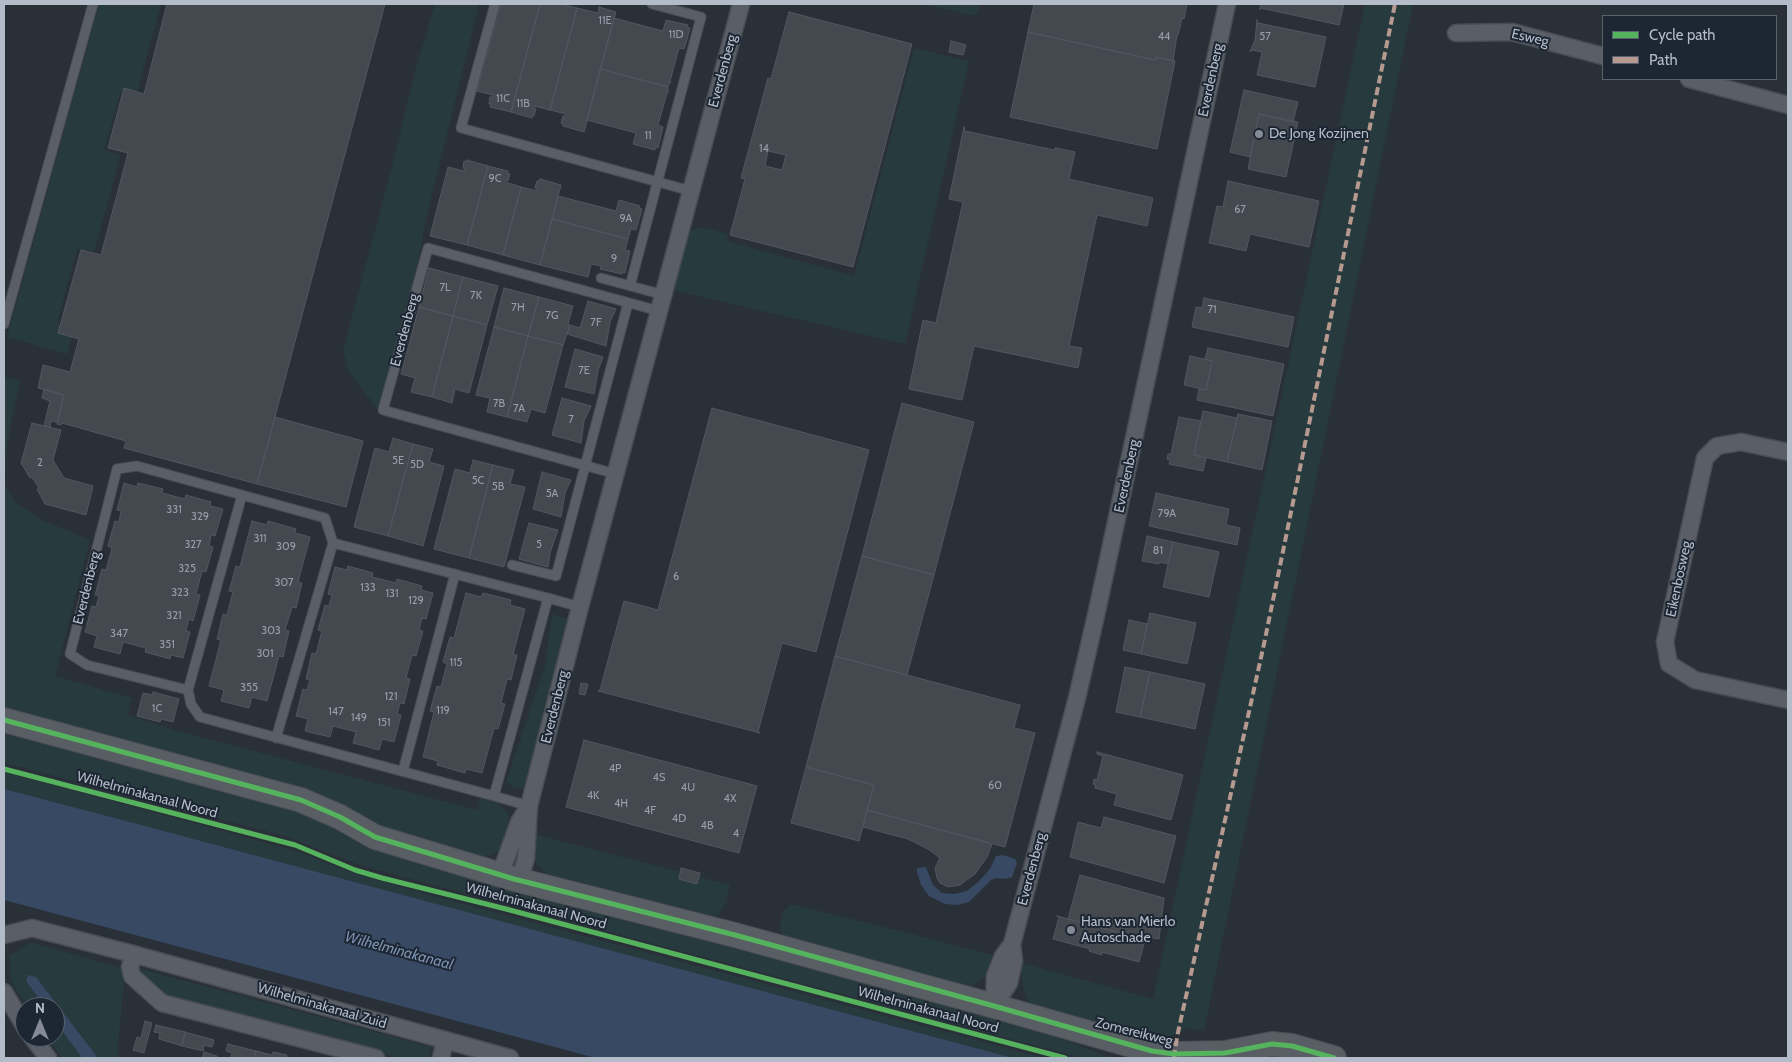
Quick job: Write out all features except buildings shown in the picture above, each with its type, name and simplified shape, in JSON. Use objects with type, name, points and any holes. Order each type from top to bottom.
[{"type":"street","name":"Everdenberg","points":[[510,877],[519,822],[530,806],[580,607],[741,4]]},
{"type":"street","name":"Everdenberg","points":[[994,1006],[995,976],[1003,956],[1012,944],[1077,698],[1227,4]]},
{"type":"street","name":"Esweg","points":[[1456,34],[1512,32],[1602,56]]},
{"type":"street","points":[[1693,80],[1788,105]]},
{"type":"street","name":"Eikenbosweg","points":[[1788,452],[1741,442],[1717,446],[1705,458],[1665,642],[1669,664],[1695,680],[1788,700]]},
{"type":"street","name":"Wilhelminakanaal Noord","points":[[4,720],[301,800],[340,817],[375,837],[510,877],[735,935],[1048,1021]]},
{"type":"street","name":"Wilhelminakanaal Zuid","points":[[4,935],[32,928],[510,1058]]},
{"type":"street","points":[[133,954],[130,967],[132,976],[162,1003],[376,1058]]},
{"type":"street","points":[[4,992],[15,1010]]},
{"type":"street","name":"Zomereikweg","points":[[1048,1021],[1152,1051],[1174,1054],[1225,1053],[1272,1044],[1292,1046],[1334,1058]]},
{"type":"street","points":[[441,1058],[445,1040]]},
{"type":"street","points":[[40,1047],[48,1058]]},
{"type":"lane","points":[[4,324],[93,4]]},
{"type":"lane","points":[[495,4],[461,128],[691,191]]},
{"type":"lane","points":[[630,286],[701,17],[652,4]]},
{"type":"lane","name":"Everdenberg","points":[[616,474],[383,410],[428,248],[659,311]]},
{"type":"lane","points":[[600,278],[664,295]]},
{"type":"lane","points":[[512,565],[556,576],[628,302]]},
{"type":"lane","name":"Everdenberg","points":[[188,690],[87,665],[70,654],[117,469],[137,466],[325,518],[333,543]]},
{"type":"lane","points":[[242,495],[188,690],[191,704],[200,717],[530,806]]},
{"type":"lane","points":[[276,738],[333,543],[580,607]]},
{"type":"lane","points":[[403,771],[455,574]]},
{"type":"lane","points":[[494,796],[548,598]]},
{"type":"green space","points":[[99,4],[161,4],[137,93],[121,91],[104,150],[121,155],[94,252],[77,249],[57,324],[74,329],[67,354],[7,337]]},
{"type":"green space","points":[[435,4],[479,4],[425,223],[418,263],[379,411],[349,372],[343,350],[417,64]]},
{"type":"green space","points":[[924,4],[980,4],[976,16]]},
{"type":"green space","points":[[1365,4],[1413,4],[1204,1031],[1189,1028],[1173,1035],[1164,1046],[1030,1005],[1023,986],[1022,963],[1153,999]]},
{"type":"green space","points":[[914,48],[969,61],[905,344],[672,290],[688,232],[693,229],[705,228],[728,234],[727,241],[854,276]]},
{"type":"green space","points":[[4,377],[20,381],[10,426],[5,484],[16,503],[42,520],[90,540],[55,676],[132,698],[128,715],[178,731],[477,810],[480,798],[499,804],[508,813],[509,826],[499,852],[478,860],[4,711]]},
{"type":"green space","points":[[552,614],[570,620],[523,789],[515,788],[506,782],[545,666]]},
{"type":"green space","points":[[4,729],[230,794],[292,806],[1025,1022],[1112,1058],[1082,1058],[362,866],[285,836],[4,763]]},
{"type":"green space","points":[[4,772],[293,850],[354,873],[400,887],[1044,1058],[1013,1058],[4,789]]},
{"type":"green space","points":[[534,834],[730,885],[726,903],[719,914],[709,919],[549,877],[536,862],[533,845]]},
{"type":"green space","points":[[791,904],[996,956],[988,974],[967,989],[787,942],[781,933],[780,923],[783,912]]},
{"type":"green space","points":[[31,942],[125,969],[117,1058],[98,1058],[65,1015],[65,997],[51,997],[36,977],[26,981],[38,997],[21,997],[11,981],[9,956]]},
{"type":"green space","points":[[137,968],[432,1047],[428,1058],[400,1058],[158,993],[136,976]]},
{"type":"green space","points":[[65,1035],[82,1058],[62,1058],[54,1047],[65,1047]]},
{"type":"water","name":"Wilhelminakanaal","points":[[4,789],[1013,1058],[596,1058],[4,900]]},
{"type":"water","points":[[1003,855],[1015,859],[1017,863],[1012,877],[991,880],[969,902],[958,905],[945,904],[929,896],[921,885],[917,872],[917,868],[926,867],[933,885],[942,893],[954,894],[967,891],[990,869],[996,856]]},
{"type":"water","points":[[28,975],[36,977],[51,997],[38,997],[26,981]]},
{"type":"water","points":[[65,1015],[98,1058],[82,1058],[65,1035]]},
{"type":"marked path","points":[[1174,1058],[1177,1037],[1264,644],[1395,4]]},
{"type":"cycle path","points":[[4,720],[301,800],[340,817],[375,837],[514,879],[735,935],[1152,1051],[1174,1054],[1225,1053],[1272,1044],[1292,1046],[1334,1058]]},
{"type":"cycle path","points":[[4,769],[295,845],[355,870],[382,878],[506,909],[1065,1058]]},
{"type":"place","name":"De Jong Kozijnen","points":[[1259,134]]},
{"type":"place","name":"Hans van Mierlo Autoschade","points":[[1071,930]]}]
